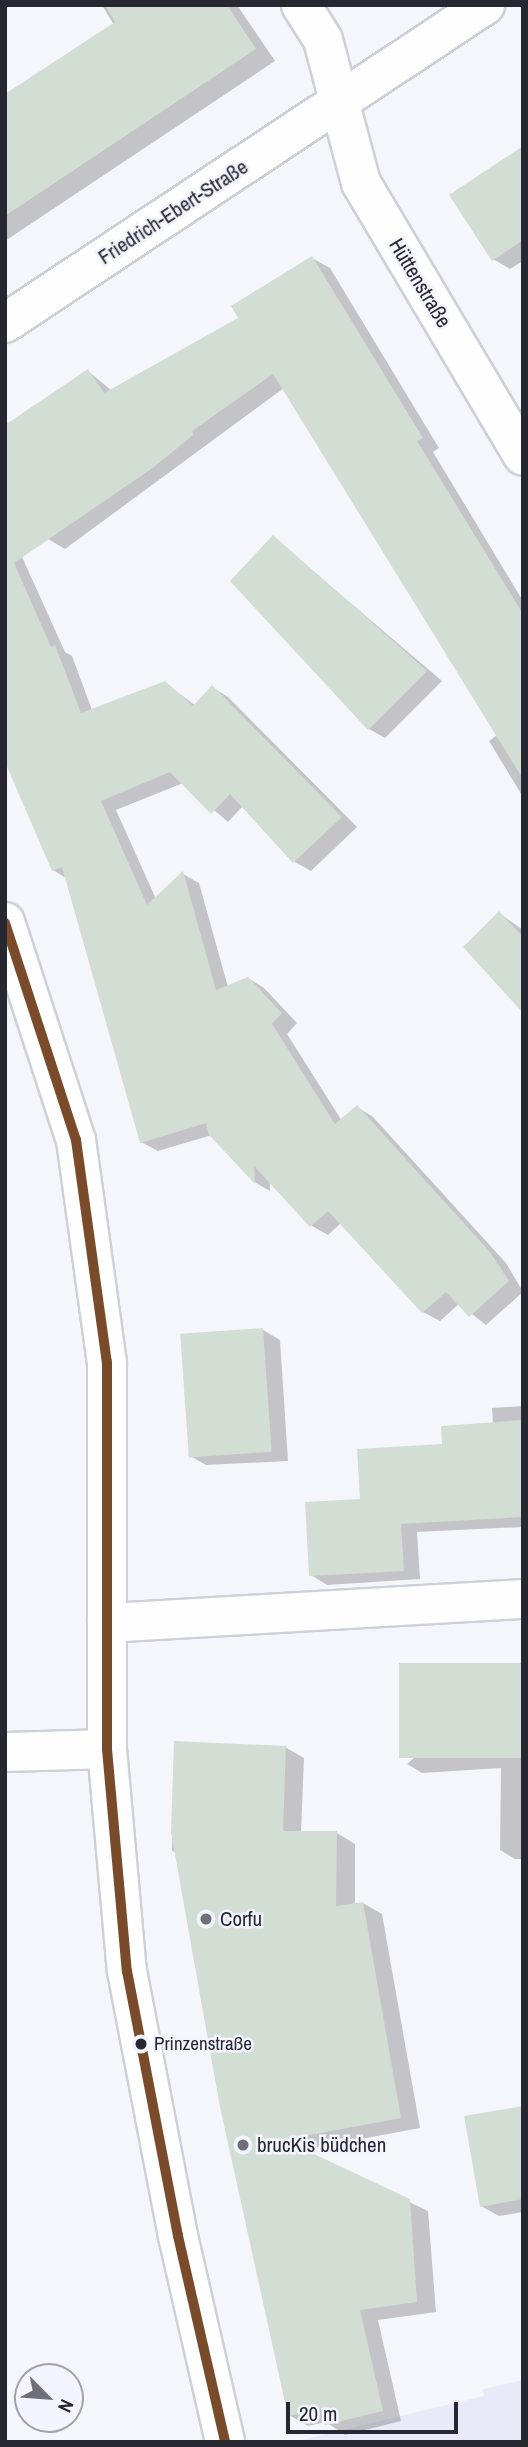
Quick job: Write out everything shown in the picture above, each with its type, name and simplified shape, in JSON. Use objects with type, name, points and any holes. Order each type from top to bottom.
[{"type":"street","points":[[301,5],[323,40],[341,101]]},
{"type":"street","name":"Friedrich-Ebert-Straße","points":[[5,323],[485,5]]},
{"type":"street","name":"Hüttenstraße","points":[[341,101],[361,183],[523,456]]},
{"type":"street","points":[[5,922],[76,1140],[107,1362],[107,1749],[127,1971],[177,2236],[225,2442]]},
{"type":"street","points":[[107,1623],[523,1599]]},
{"type":"street","points":[[5,1752],[107,1749]]},
{"type":"shaded area","points":[[523,2380],[523,2442],[293,2442],[484,2396],[483,2389]]},
{"type":"building","points":[[105,5],[227,5],[256,49],[5,216],[5,94],[115,22]]},
{"type":"building","points":[[523,146],[523,240],[492,261],[449,195]]},
{"type":"building","points":[[312,256],[423,438],[417,441],[523,614],[523,779],[273,374],[192,431],[193,435],[154,467],[14,563],[51,647],[55,645],[81,713],[165,681],[193,706],[212,685],[342,817],[293,863],[230,794],[211,814],[170,772],[101,801],[147,905],[183,871],[216,990],[248,977],[282,1013],[272,1024],[335,1124],[357,1105],[490,1252],[509,1281],[469,1317],[446,1292],[422,1313],[328,1211],[310,1227],[254,1166],[255,1184],[209,1135],[206,1123],[140,1143],[62,867],[52,871],[5,762],[5,425],[88,369],[104,393],[238,318],[231,306]]},
{"type":"building","points":[[273,535],[427,671],[368,730],[230,581]]},
{"type":"building","points":[[499,911],[523,937],[523,1013],[463,947]]},
{"type":"building","points":[[263,1328],[272,1452],[189,1457],[180,1334]]},
{"type":"building","points":[[523,1420],[523,1517],[401,1524],[404,1571],[309,1576],[305,1502],[360,1499],[357,1449],[442,1444],[441,1426]]},
{"type":"building","points":[[399,1663],[523,1663],[523,1758],[399,1758]]},
{"type":"building","points":[[174,1741],[286,1746],[283,1831],[337,1831],[336,1906],[363,1902],[401,2118],[284,2140],[410,2199],[417,2302],[360,2310],[383,2411],[325,2425],[321,2409],[288,2416],[220,2107],[171,1832]]},
{"type":"building","points":[[523,2106],[523,2199],[480,2207],[464,2116]]},
{"type":"transit line","points":[[5,923],[76,1140],[107,1362],[107,1749],[127,1971],[178,2236],[225,2442]]},
{"type":"place","name":"Corfu","points":[[206,1919]]},
{"type":"place","name":"Prinzenstraße","points":[[141,2044]]},
{"type":"place","name":"brucKis büdchen","points":[[243,2145]]}]
